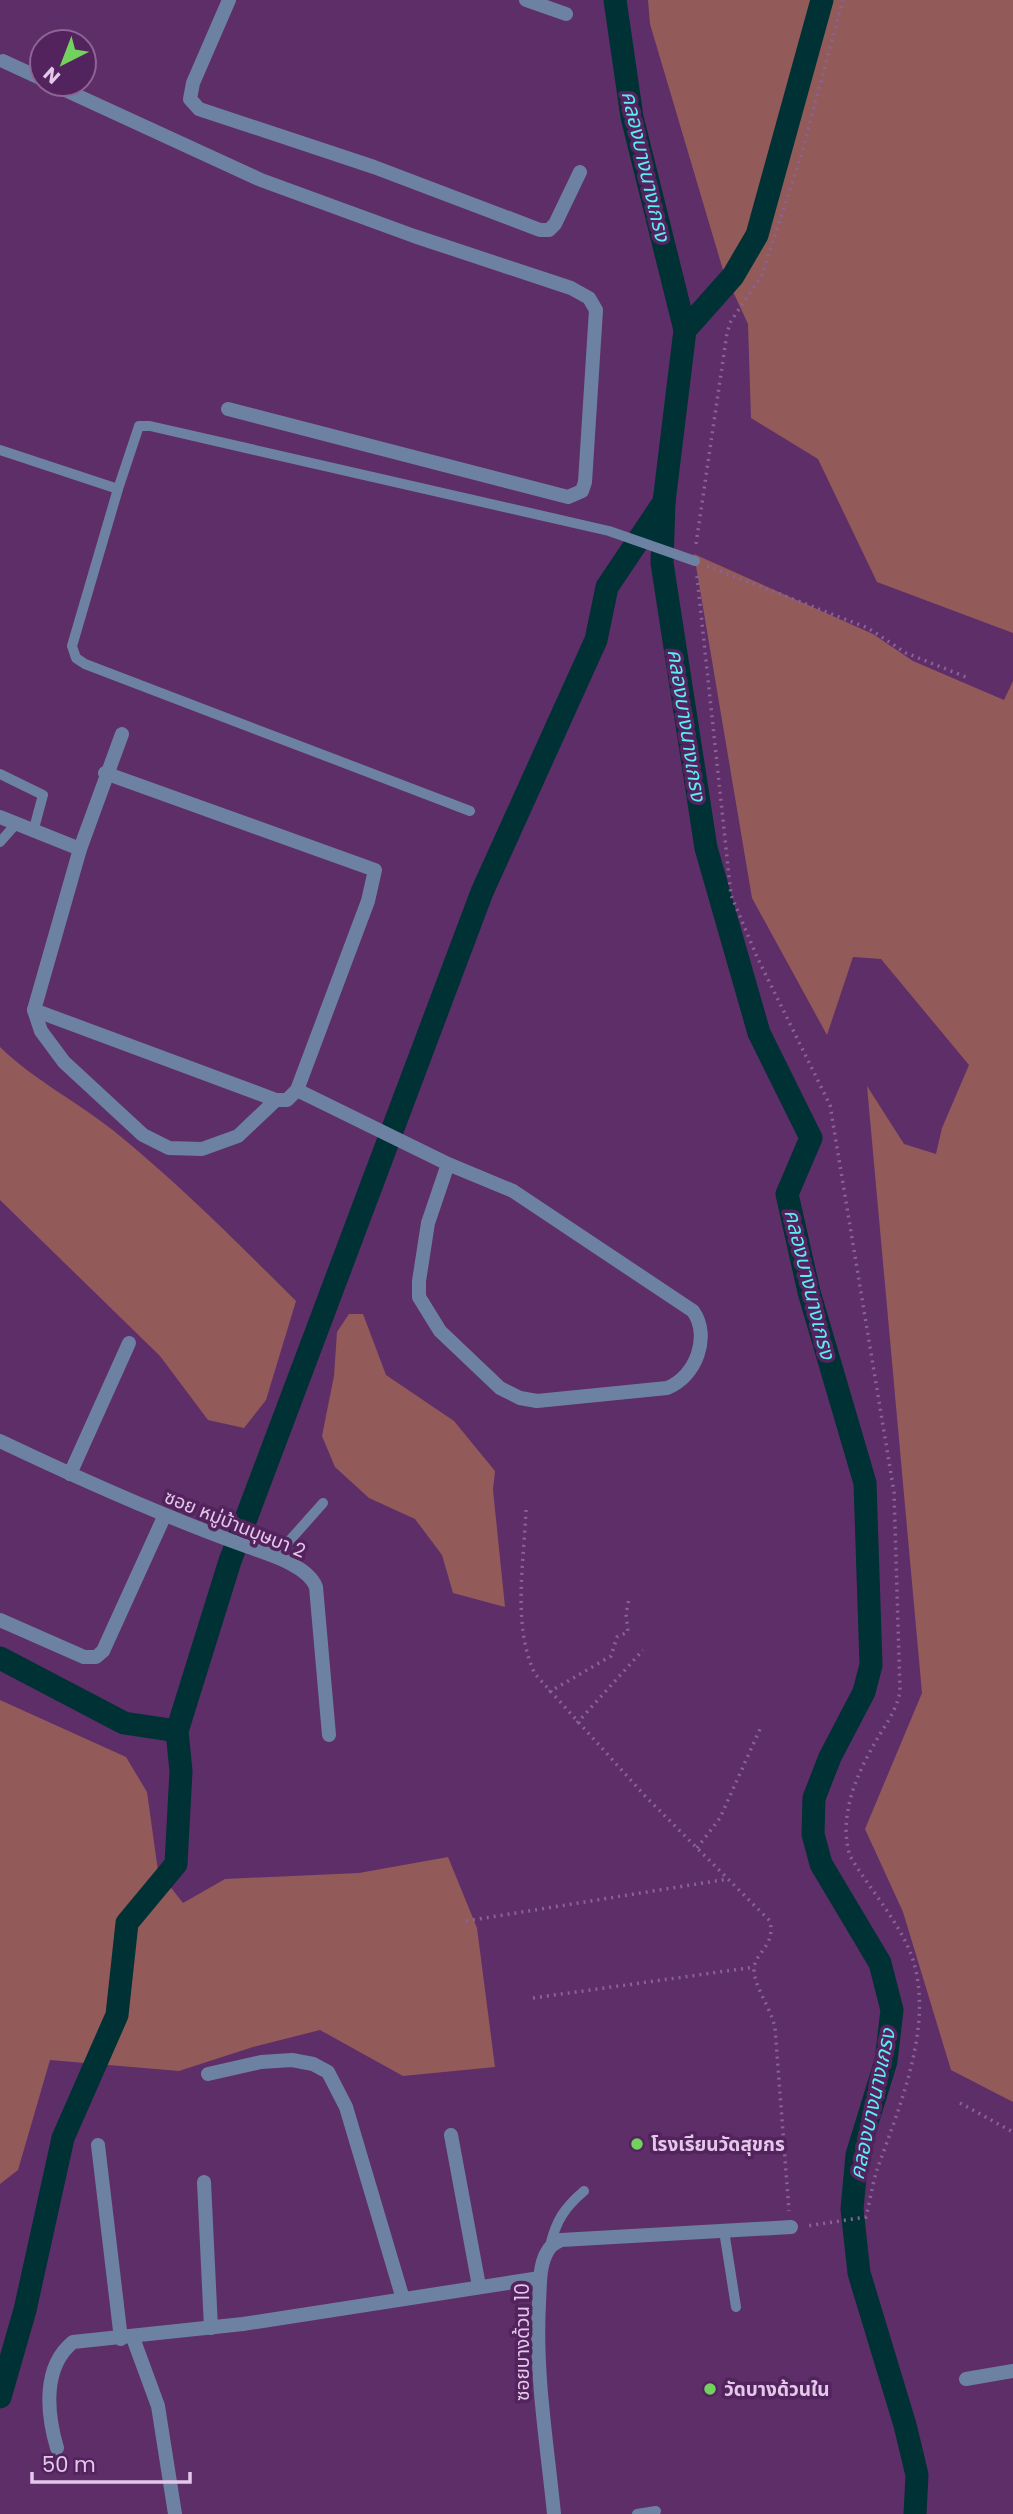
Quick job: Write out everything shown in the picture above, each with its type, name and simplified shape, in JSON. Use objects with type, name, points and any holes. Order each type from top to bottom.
[{"type":"street","points":[[229,0],[193,83],[190,99],[199,109],[374,167],[540,230],[549,230],[555,224],[580,172]]},
{"type":"street","points":[[526,0],[566,14]]},
{"type":"street","points":[[1,60],[28,73]]},
{"type":"street","points":[[82,98],[261,180],[414,236],[571,288],[589,298],[596,310],[585,482],[582,491],[568,497],[228,409]]},
{"type":"street","points":[[122,734],[105,773],[80,849],[34,1010],[41,1031],[64,1062],[143,1135],[169,1148],[202,1149],[237,1136],[276,1100]]},
{"type":"street","points":[[34,1010],[276,1100],[287,1100],[297,1090],[368,901],[375,870],[105,773]]},
{"type":"street","points":[[0,817],[80,849]]},
{"type":"street","points":[[297,1090],[448,1164],[513,1191],[693,1311],[701,1322],[703,1334],[699,1352],[677,1385],[636,1392],[537,1401],[500,1388],[474,1364],[440,1331],[419,1297],[428,1223],[448,1164]]},
{"type":"street","points":[[70,1474],[129,1343]]},
{"type":"street","name":"ซอย หมู่บ้านบุษบา 2","points":[[0,1441],[164,1517],[253,1549],[307,1574],[316,1587],[329,1735]]},
{"type":"street","points":[[0,1620],[84,1657],[96,1657],[103,1651],[164,1517]]},
{"type":"street","points":[[208,2074],[261,2062],[292,2060],[313,2064],[328,2072],[346,2107],[403,2299]]},
{"type":"street","points":[[451,2135],[479,2286]]},
{"type":"street","points":[[98,2145],[127,2338],[158,2406],[175,2514]]},
{"type":"street","points":[[204,2182],[211,2328]]},
{"type":"street","points":[[550,2246],[561,2240],[791,2227]]},
{"type":"street","name":"ซอยบางด้วน 10","points":[[550,2246],[544,2257],[540,2278],[537,2330],[540,2396],[554,2514]]},
{"type":"street","points":[[57,2448],[50,2424],[49,2405],[57,2360],[73,2342],[211,2328],[540,2278]]},
{"type":"street","points":[[966,2379],[1013,2371]]},
{"type":"lane","points":[[470,811],[85,664],[76,658],[72,646],[133,437],[139,426],[150,426],[609,531],[693,560]]},
{"type":"lane","points":[[0,450],[118,489]]},
{"type":"lane","points":[[0,774],[43,795],[44,801],[33,832]]},
{"type":"lane","points":[[0,842],[16,824]]},
{"type":"lane","points":[[275,1558],[323,1503]]},
{"type":"lane","points":[[550,2246],[556,2222],[564,2209],[583,2191]]},
{"type":"lane","points":[[724,2231],[736,2307]]},
{"type":"lane","points":[[637,2514],[656,2511]]},
{"type":"path","points":[[825,2225],[866,2217],[876,2174],[899,2110],[920,2012],[908,1947],[850,1856],[845,1840],[845,1823],[855,1787],[869,1752],[895,1709],[900,1691],[896,1518],[830,1105],[757,957],[731,895],[693,560],[727,333],[731,321],[762,275],[800,159],[843,0]]},
{"type":"path","points":[[693,560],[868,628],[906,653],[965,677]]},
{"type":"path","points":[[526,1510],[524,1650],[535,1674],[577,1723],[770,1921],[772,1929],[768,1946],[755,1967],[775,2028],[791,2227]]},
{"type":"path","points":[[549,1692],[611,1656],[617,1637],[628,1632],[626,1614],[629,1599]]},
{"type":"path","points":[[577,1723],[643,1650]]},
{"type":"path","points":[[697,1849],[720,1818],[760,1729]]},
{"type":"path","points":[[466,1921],[727,1879]]},
{"type":"path","points":[[533,1997],[755,1967]]},
{"type":"path","points":[[960,2103],[1013,2132]]},
{"type":"shaded area","points":[[648,0],[1013,0],[1013,633],[877,582],[818,459],[751,418],[748,324],[723,270],[650,24]]},
{"type":"shaded area","points":[[694,554],[873,634],[913,661],[1004,700],[1013,681],[1013,2102],[951,2070],[903,1912],[865,1829],[922,1693],[867,1086],[904,1144],[936,1154],[942,1128],[969,1065],[881,959],[853,957],[827,1035],[752,898]]},
{"type":"shaded area","points":[[0,1047],[143,1155],[210,1216],[296,1301],[266,1400],[244,1428],[208,1420],[160,1356],[0,1200]]},
{"type":"shaded area","points":[[349,1314],[363,1314],[386,1375],[454,1421],[495,1471],[493,1490],[505,1607],[453,1593],[442,1555],[415,1519],[369,1498],[335,1467],[322,1436],[334,1376],[337,1332]]},
{"type":"shaded area","points":[[0,1700],[126,1757],[147,1792],[158,1871],[183,1903],[225,1879],[359,1873],[448,1857],[477,1928],[495,2067],[403,2076],[320,2030],[253,2047],[179,2071],[50,2060],[18,2170],[0,2184]]},
{"type":"waterway","name":"คลองบางนางเกรง","points":[[615,0],[632,117],[685,330],[664,502],[662,563],[706,848],[759,1033],[811,1138],[787,1194],[809,1292],[865,1483],[871,1665],[864,1692],[830,1757],[814,1798],[813,1834],[821,1864],[880,1963],[892,2010],[886,2061],[857,2155],[852,2209],[859,2273],[905,2425],[917,2475],[915,2514]]},
{"type":"waterway","points":[[685,330],[733,276],[757,235],[822,0]]},
{"type":"waterway","points":[[0,2397],[25,2310],[63,2138],[117,2015],[127,1923],[176,1864],[181,1771],[177,1731],[230,1561],[482,892],[596,640],[607,587],[664,502]]},
{"type":"waterway","points":[[0,1658],[124,1723],[177,1731]]},
{"type":"place","name":"โรงเรียนวัดสุขกร","points":[[637,2144]]},
{"type":"place","name":"วัดบางด้วนใน","points":[[710,2389]]}]
